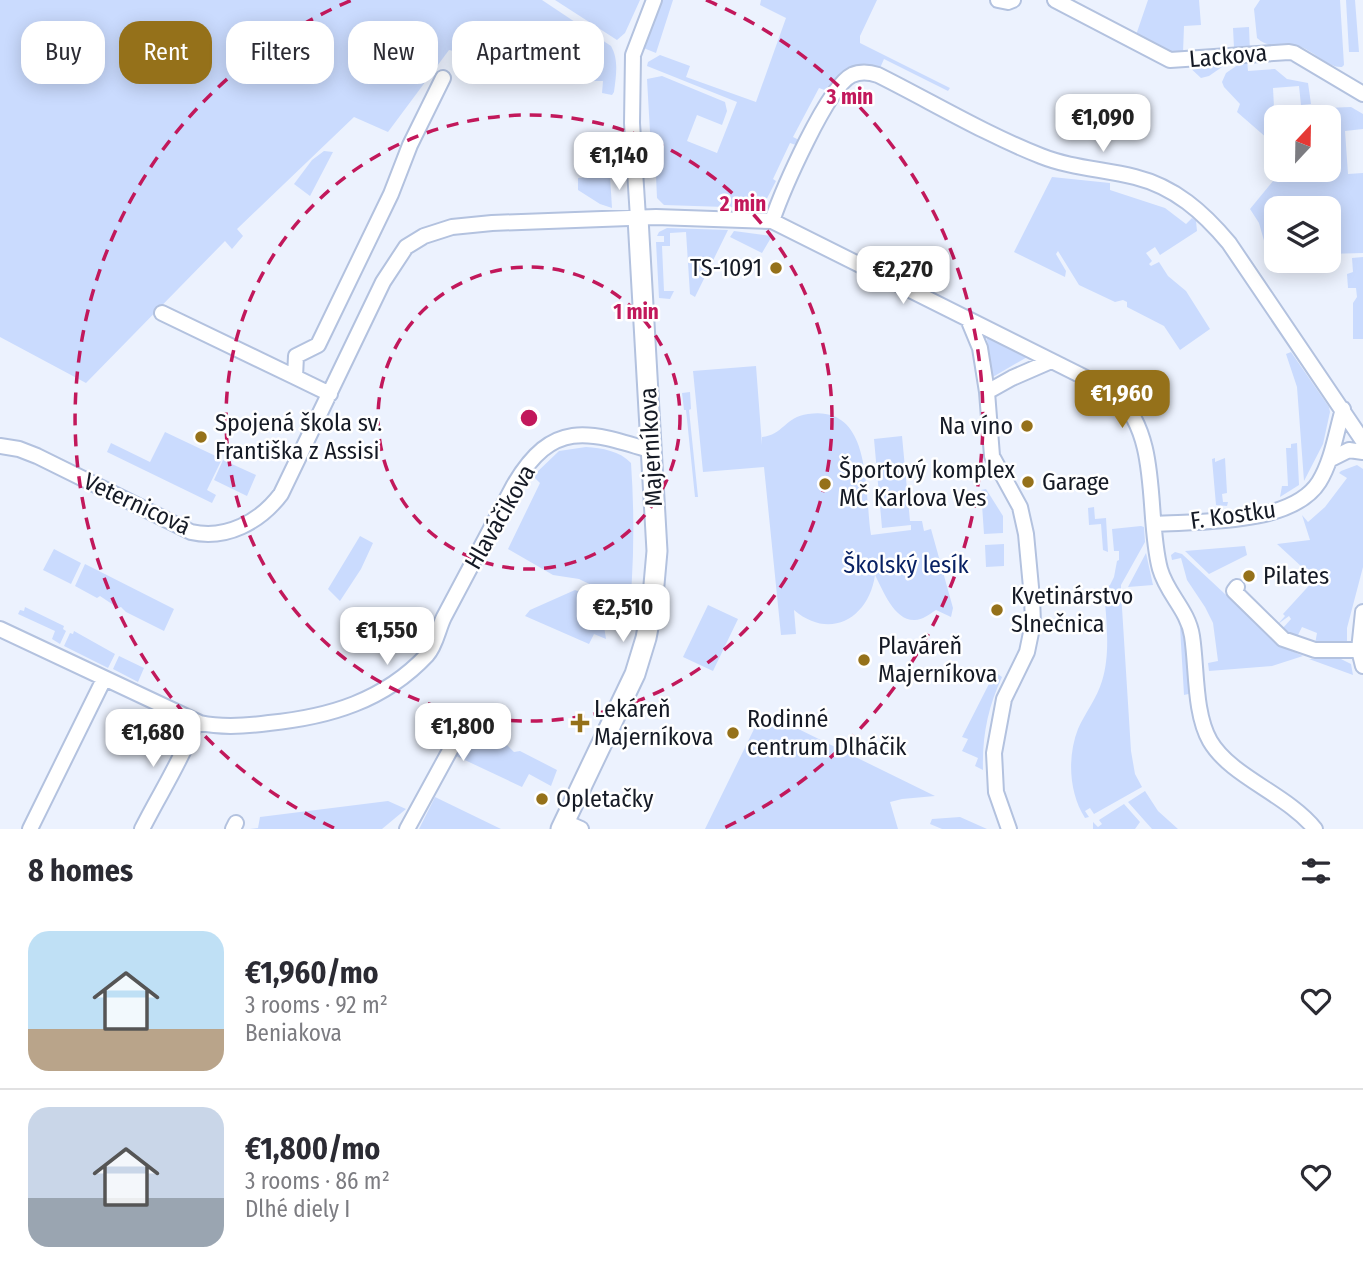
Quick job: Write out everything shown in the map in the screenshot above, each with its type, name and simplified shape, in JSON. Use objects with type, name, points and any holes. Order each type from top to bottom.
[{"type":"street","name":"Majerníkova","points":[[569,827],[625,697],[646,638],[656,561],[632,124],[633,55],[654,0]]},
{"type":"street","points":[[998,0],[1013,0]]},
{"type":"street","name":"Lackova","points":[[1055,0],[1170,60],[1289,52],[1363,94]]},
{"type":"street","points":[[1315,829],[1287,802],[1227,761],[1210,741],[1202,720],[1192,633],[1186,614],[1166,585],[1160,569],[1149,475],[1139,425],[1131,411],[1116,395],[772,221],[810,137],[836,89],[853,74],[865,72],[878,75],[1045,158],[1133,177],[1174,192],[1206,217],[1229,243],[1363,441]]},
{"type":"street","points":[[295,377],[296,356],[318,345],[443,78]]},
{"type":"street","name":"Veternicová","points":[[0,446],[37,456],[191,531],[215,534],[237,528],[254,520],[276,501],[287,484],[383,282],[396,260],[415,240],[440,230],[477,224],[638,218],[772,221]]},
{"type":"street","points":[[163,313],[295,377],[327,398]]},
{"type":"street","points":[[968,319],[980,348],[992,456],[1020,507],[1026,534],[1033,623],[1027,652],[1004,699],[993,753],[996,793],[1009,829]]},
{"type":"street","points":[[987,392],[1051,361]]},
{"type":"street","name":"F. Kostku","points":[[1155,524],[1248,517],[1287,508],[1318,483],[1329,460],[1343,409]]},
{"type":"street","name":"Hlaváčikova","points":[[0,629],[196,722],[225,726],[298,720],[343,710],[376,695],[407,673],[432,648],[442,621],[514,485],[526,465],[548,444],[564,437],[584,434],[613,438],[652,451]]},
{"type":"street","points":[[1329,460],[1349,450],[1363,452]]},
{"type":"street","points":[[1237,587],[1234,591],[1283,639],[1315,650],[1359,650]]},
{"type":"street","points":[[1363,612],[1359,650],[1363,666]]},
{"type":"street","points":[[30,829],[104,679]]},
{"type":"street","points":[[142,829],[196,722]]},
{"type":"street","points":[[407,829],[460,732]]},
{"type":"green space","points":[[0,0],[542,0],[574,21],[452,21],[452,51],[449,50],[438,65],[438,21],[348,21],[348,84],[424,84],[388,132],[354,117],[237,229],[243,236],[232,249],[225,241],[86,383],[0,337]]},
{"type":"green space","points":[[555,0],[640,0],[625,33],[617,40],[604,32],[604,21],[588,21]]},
{"type":"green space","points":[[661,0],[673,0],[656,53],[641,47]]},
{"type":"green space","points":[[761,0],[877,0],[860,36],[860,43],[950,88],[948,91],[884,59],[880,68],[849,70],[837,78],[827,91],[819,88],[793,137],[801,141],[799,146],[790,143],[773,179],[776,181],[763,206],[664,205],[657,198],[647,79],[662,76],[725,102],[727,111],[722,125],[697,115],[687,141],[717,153],[737,102],[647,66],[648,62],[660,55],[690,66],[686,77],[756,102],[786,18],[760,5]]},
{"type":"green space","points":[[1148,0],[1199,0],[1201,25],[1184,26],[1183,53],[1176,56],[1135,38]]},
{"type":"green space","points":[[1260,0],[1340,0],[1344,65],[1332,65],[1301,47],[1262,42],[1257,38],[1254,9]]},
{"type":"green space","points":[[1346,0],[1355,0],[1359,52],[1349,52]]},
{"type":"green space","points":[[1249,27],[1250,52],[1212,52],[1234,48],[1233,28]]},
{"type":"green space","points":[[604,41],[614,51],[616,74],[612,95],[602,93]]},
{"type":"green space","points":[[1232,60],[1209,76],[1201,78],[1186,64]]},
{"type":"green space","points":[[1245,60],[1248,71],[1275,69],[1287,79],[1308,83],[1311,104],[1301,105],[1299,86],[1273,88],[1274,105],[1264,105],[1264,136],[1237,112],[1240,104],[1222,82],[1226,73]]},
{"type":"green space","points":[[1341,107],[1351,107],[1363,114],[1363,129],[1345,131],[1348,174],[1363,173],[1363,253],[1341,254],[1341,196],[1264,196],[1264,241],[1259,223],[1250,209],[1272,182],[1341,182]]},
{"type":"green space","points":[[324,151],[333,152],[310,196],[294,184],[312,160]]},
{"type":"green space","points":[[610,176],[612,208],[578,190],[578,178]]},
{"type":"green space","points":[[1052,177],[1110,183],[1110,190],[1165,208],[1186,224],[1192,218],[1196,221],[1197,231],[1160,255],[1155,247],[1146,253],[1152,261],[1149,264],[1151,266],[1159,262],[1168,276],[1186,291],[1210,329],[1180,350],[1164,326],[1127,307],[1127,302],[1115,302],[1079,285],[1058,251],[1056,254],[1066,271],[1065,277],[1014,252]]},
{"type":"green space","points":[[667,228],[728,230],[695,297],[690,294],[686,232],[670,233],[670,246],[662,246],[664,291],[674,291],[670,299],[659,298],[656,242],[664,242],[664,236],[657,236]]},
{"type":"green space","points":[[734,231],[772,236],[762,253],[730,237]]},
{"type":"green space","points":[[1363,257],[1363,339],[1353,339],[1353,303],[1357,297],[1356,288],[1348,288],[1347,274],[1353,272],[1352,258]]},
{"type":"green space","points":[[986,335],[1029,356],[991,378]]},
{"type":"green space","points":[[1291,352],[1330,412],[1323,444],[1304,481],[1297,387],[1286,354]]},
{"type":"green space","name":"Školský lesík","points":[[756,366],[762,445],[762,437],[775,433],[794,419],[808,414],[829,415],[845,423],[855,437],[862,455],[871,535],[911,530],[911,525],[882,528],[874,439],[902,436],[910,521],[922,521],[924,531],[931,529],[953,608],[951,617],[936,610],[918,620],[901,616],[890,604],[875,575],[865,603],[846,620],[821,624],[794,610],[796,634],[781,635],[764,467],[703,472],[693,371]]},
{"type":"green space","points":[[690,392],[689,410],[698,497],[695,497],[682,393]]},
{"type":"green space","points":[[165,432],[222,459],[207,490],[216,495],[212,503],[107,452],[111,443],[150,462]]},
{"type":"green space","points":[[1297,443],[1299,485],[1280,497],[1282,486],[1288,486],[1286,448]]},
{"type":"green space","points":[[586,447],[610,451],[631,463],[633,549],[627,635],[624,635],[606,592],[579,579],[553,575],[508,549],[540,483],[535,474],[559,451]]},
{"type":"green space","points":[[1215,458],[1215,462],[1225,458],[1227,493],[1222,494],[1223,502],[1228,502],[1227,506],[1216,505],[1212,459]]},
{"type":"green space","points":[[223,460],[256,475],[247,496],[214,480]]},
{"type":"green space","points":[[1357,465],[1363,469],[1363,567],[1347,628],[1347,644],[1315,644],[1317,633],[1302,627],[1296,639],[1282,629],[1291,619],[1289,616],[1278,624],[1285,616],[1283,614],[1315,579],[1277,544],[1310,540],[1302,515],[1308,522],[1325,507],[1347,478],[1339,473]]},
{"type":"green space","points":[[986,489],[1003,516],[1003,533],[984,534],[981,490]]},
{"type":"green space","points":[[1094,507],[1095,519],[1106,518],[1108,552],[1103,550],[1101,524],[1089,525],[1088,508]]},
{"type":"green space","points":[[1144,527],[1145,542],[1121,585],[1121,592],[1131,751],[1135,774],[1142,787],[1094,814],[1090,808],[1085,811],[1089,817],[1085,818],[1073,786],[1072,751],[1078,729],[1097,693],[1105,670],[1107,635],[1104,589],[1110,585],[1119,560],[1119,551],[1114,551],[1112,529]]},
{"type":"green space","points":[[360,536],[373,543],[361,569],[340,601],[328,589]]},
{"type":"green space","points":[[1004,544],[1004,566],[986,567],[985,545]]},
{"type":"green space","points":[[1245,546],[1247,555],[1209,574],[1185,551]]},
{"type":"green space","points":[[54,549],[81,563],[71,584],[43,570]]},
{"type":"green space","points":[[1175,552],[1182,554],[1281,646],[1303,656],[1272,666],[1209,671],[1208,663],[1218,661],[1213,623],[1187,580],[1181,558],[1172,560],[1171,555]]},
{"type":"green space","points":[[1146,553],[1153,585],[1128,587]]},
{"type":"green space","points":[[85,564],[174,609],[164,631],[100,596],[97,598],[75,586]]},
{"type":"green space","points":[[575,590],[600,600],[606,639],[594,634],[589,644],[525,616],[530,610]]},
{"type":"green space","points":[[708,605],[738,619],[713,671],[683,657]]},
{"type":"green space","points":[[25,607],[64,626],[66,631],[60,644],[52,639],[55,631],[18,614],[20,610],[24,611]]},
{"type":"green space","points":[[1180,627],[1183,629],[1193,693],[1184,695]]},
{"type":"green space","points":[[74,631],[115,654],[108,668],[64,646],[70,633],[73,634]]},
{"type":"green space","points":[[119,656],[144,668],[138,682],[113,669]]},
{"type":"green space","points":[[1339,658],[1351,664],[1353,675],[1309,659]]},
{"type":"green space","points":[[995,672],[1002,677],[987,722],[983,770],[975,766],[978,758],[962,751],[968,739],[962,737]]},
{"type":"green space","points":[[778,719],[935,796],[890,802],[898,829],[705,829],[756,725]]},
{"type":"green space","points":[[468,724],[506,744],[514,752],[520,751],[557,770],[551,786],[529,774],[522,787],[452,754]]},
{"type":"green space","points":[[1145,791],[1158,811],[1178,829],[1152,829],[1128,802]]},
{"type":"green space","points":[[435,797],[501,829],[419,829]]},
{"type":"green space","points":[[388,801],[406,809],[382,829],[250,829],[258,828],[260,817]]},
{"type":"green space","points":[[1124,804],[1140,822],[1135,829],[1093,829],[1093,822],[1098,827],[1102,824],[1099,820]]},
{"type":"green space","points":[[960,817],[987,829],[942,829],[930,824],[932,819]]},
{"type":"place","name":"TS-1091","points":[[776,268]]},
{"type":"place","name":"Na víno","points":[[1027,426]]},
{"type":"place","name":"Spojená škola sv. Františka z Assisi","points":[[201,437]]},
{"type":"place","name":"Garage","points":[[1028,482]]},
{"type":"place","name":"Športový komplex MČ Karlova Ves","points":[[825,484]]},
{"type":"place","name":"Pilates","points":[[1249,576]]},
{"type":"place","name":"Kvetinárstvo Slnečnica","points":[[997,610]]},
{"type":"place","name":"Plaváreň Majerníkova","points":[[864,660]]},
{"type":"place","name":"Lekáreň Majerníkova","points":[[580,723]]},
{"type":"place","name":"Rodinné centrum Dlháčik","points":[[733,733]]},
{"type":"place","name":"Opletačky","points":[[542,799]]}]
